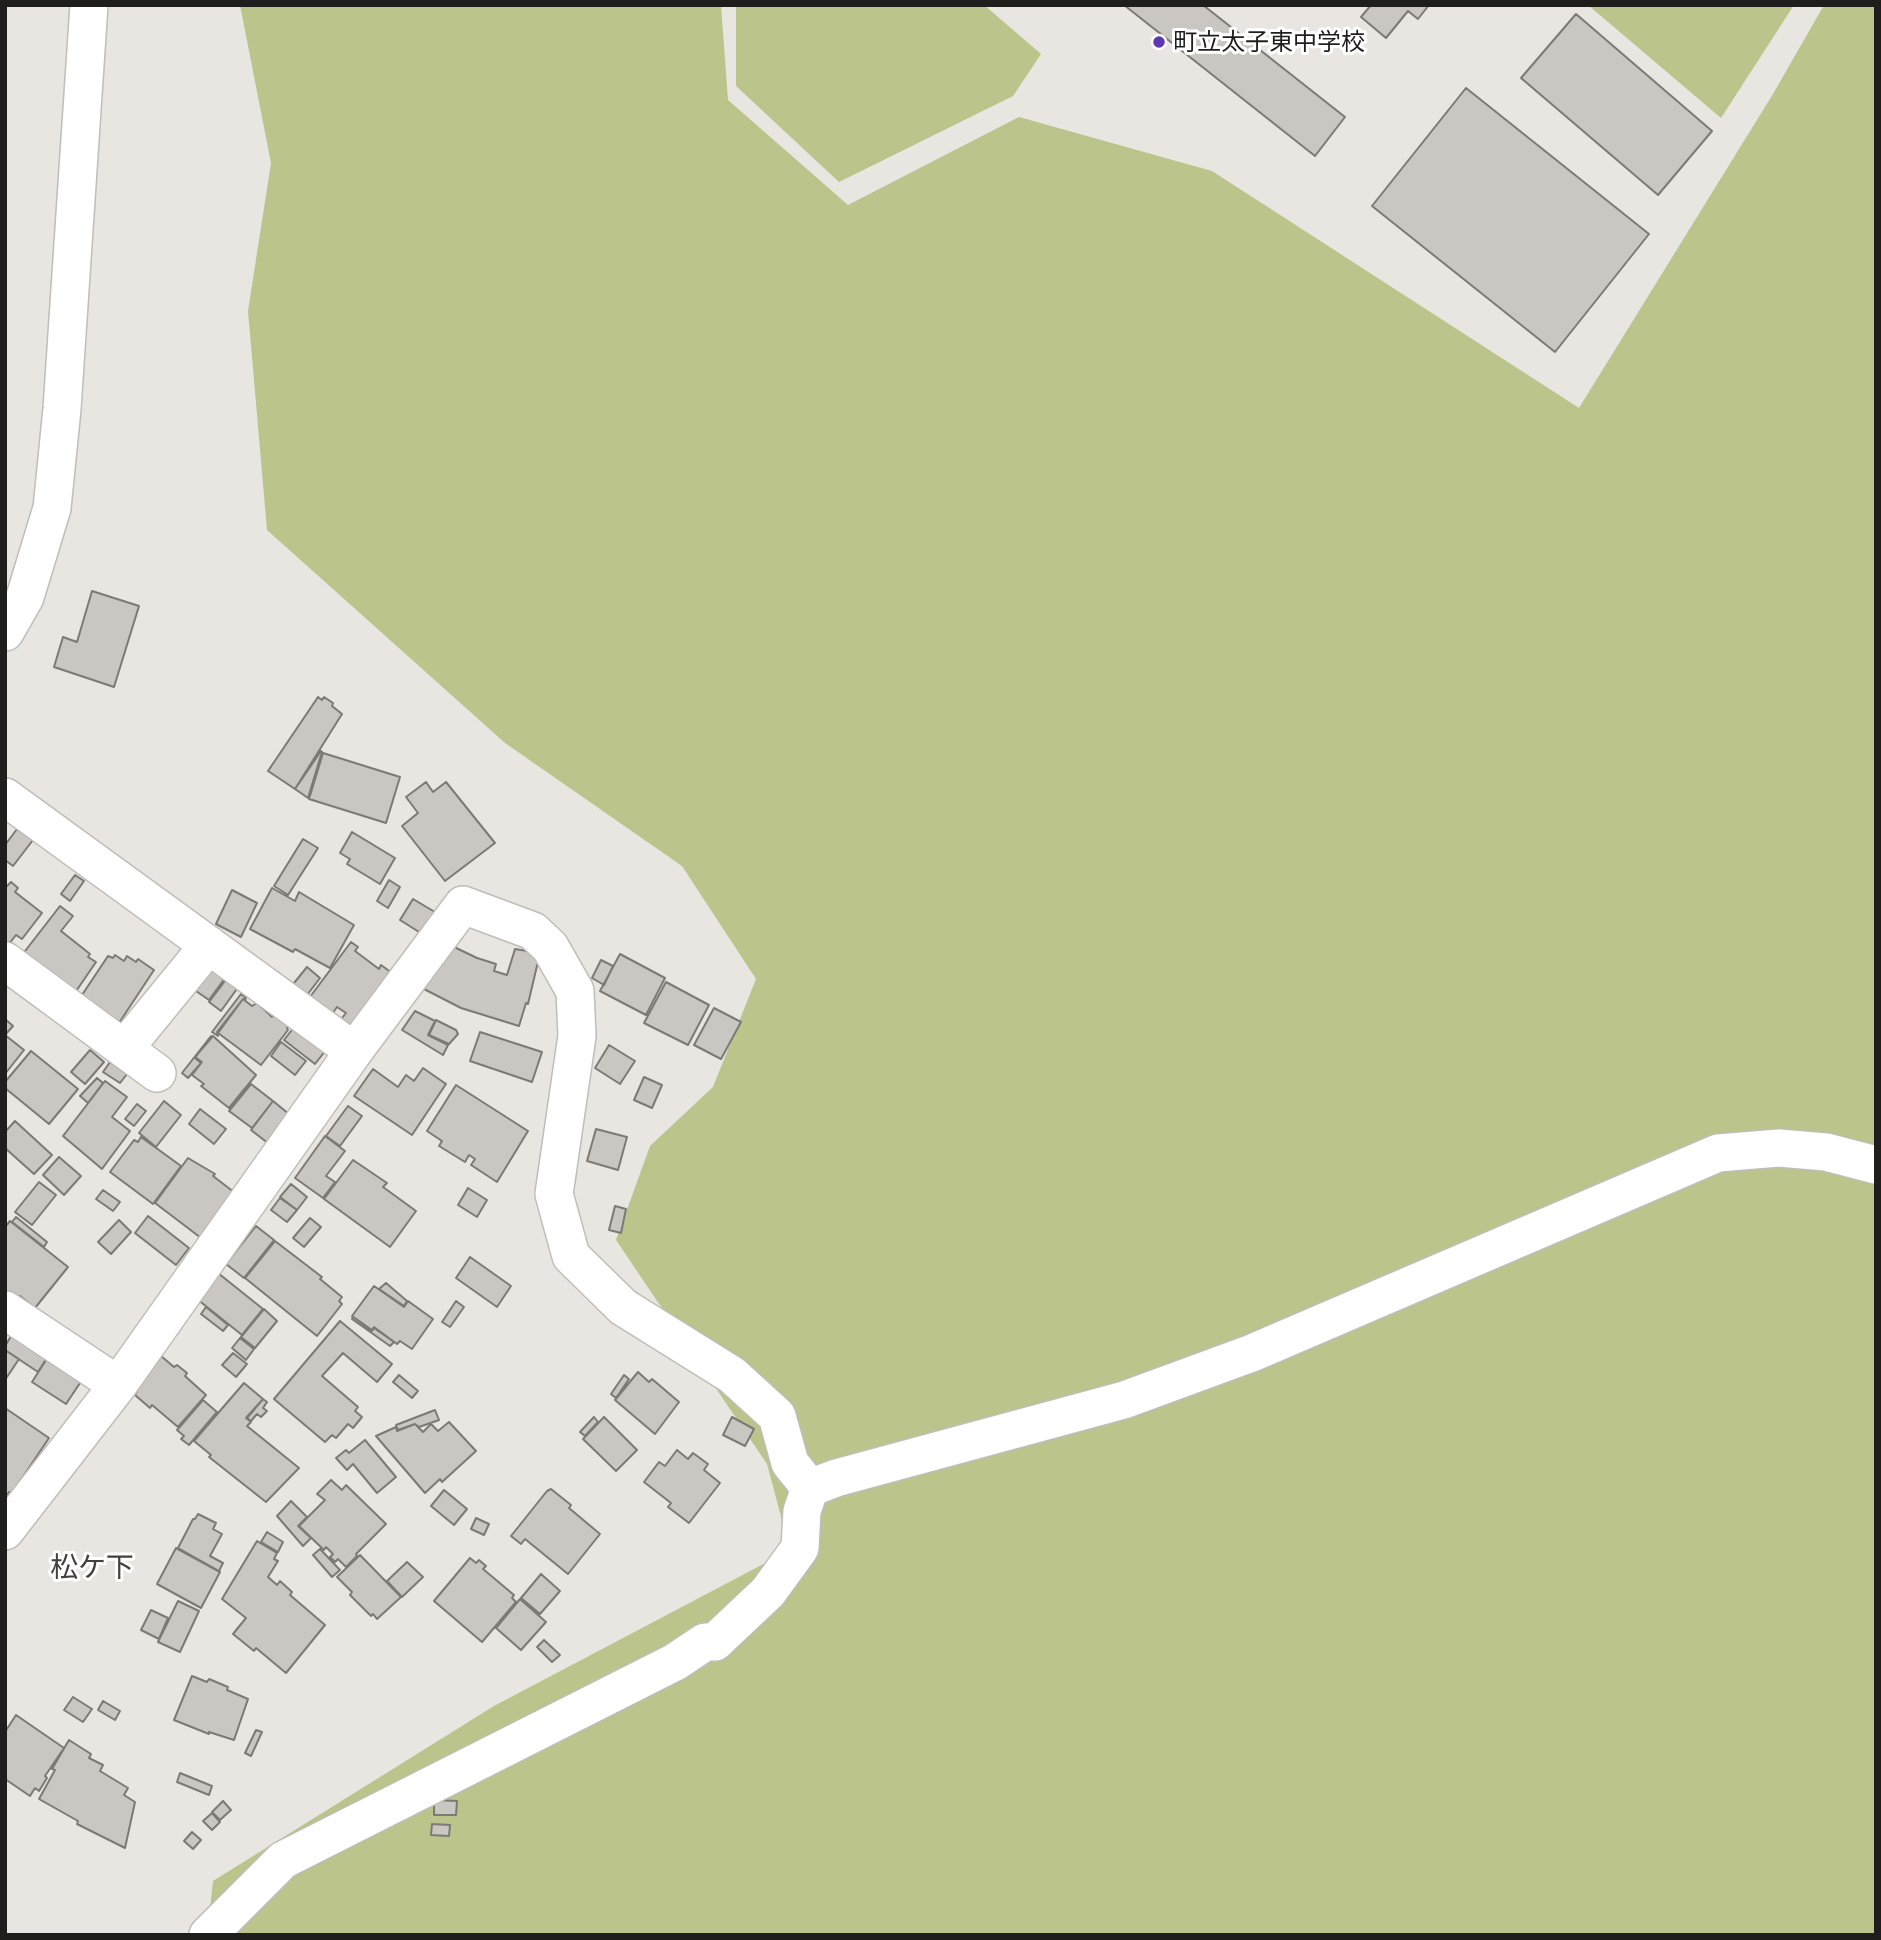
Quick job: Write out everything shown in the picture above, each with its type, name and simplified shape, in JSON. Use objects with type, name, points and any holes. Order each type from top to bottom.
[{"type":"street","points":[[5,632],[25,597],[52,508],[63,395],[89,5]]},
{"type":"street","points":[[5,797],[354,1051]]},
{"type":"street","points":[[5,1531],[118,1385],[354,1051],[463,905],[533,930],[550,947],[575,991],[577,1036],[554,1194],[571,1256],[623,1307],[732,1376],[777,1416],[790,1463],[810,1489]]},
{"type":"street","points":[[124,1049],[209,945]]},
{"type":"street","points":[[5,961],[158,1073]]},
{"type":"street","points":[[208,1935],[284,1860],[675,1662],[705,1642],[715,1642],[768,1592],[800,1548],[802,1511],[810,1489],[836,1478],[1124,1400],[1201,1372],[1252,1353],[1718,1153],[1779,1148],[1826,1152],[1876,1165]]},
{"type":"street","points":[[5,1310],[118,1385]]},
{"type":"green space","points":[[240,5],[721,5],[728,100],[848,205],[1019,117],[1212,171],[1579,408],[1773,94],[1824,5],[1876,5],[1876,1935],[207,1935],[213,1881],[494,1706],[790,1550],[767,1464],[616,1240],[650,1146],[713,1087],[756,979],[682,866],[505,743],[267,530],[248,311],[271,163]]},
{"type":"green space","points":[[736,5],[984,5],[1041,54],[1013,96],[839,182],[736,86]]},
{"type":"green space","points":[[1588,5],[1794,5],[1721,118]]},
{"type":"building","points":[[1124,5],[1203,5],[1345,117],[1315,156]]},
{"type":"building","points":[[1371,5],[1429,5],[1418,19],[1408,11],[1386,38],[1361,17]]},
{"type":"building","points":[[1576,14],[1712,131],[1658,195],[1521,78]]},
{"type":"building","points":[[1466,88],[1649,234],[1555,352],[1372,206]]},
{"type":"building","points":[[92,591],[139,606],[114,687],[54,667],[63,637],[77,642]]},
{"type":"building","points":[[318,697],[322,700],[324,697],[333,703],[332,706],[342,714],[295,789],[268,771]]},
{"type":"building","points":[[322,752],[308,798],[295,789]]},
{"type":"building","points":[[323,753],[400,777],[386,823],[309,799]]},
{"type":"building","points":[[426,782],[433,792],[446,782],[495,843],[445,881],[402,826],[418,813],[406,797]]},
{"type":"building","points":[[17,829],[33,840],[13,866],[5,860],[5,845]]},
{"type":"building","points":[[352,832],[395,858],[380,884],[347,864],[350,859],[340,853]]},
{"type":"building","points":[[303,839],[318,848],[288,895],[274,886]]},
{"type":"building","points":[[75,875],[84,881],[70,901],[61,894]]},
{"type":"building","points":[[389,880],[400,887],[388,908],[377,901]]},
{"type":"building","points":[[11,882],[18,888],[15,892],[42,913],[22,939],[16,935],[5,949],[5,885]]},
{"type":"building","points":[[272,888],[295,901],[299,892],[354,925],[330,968],[250,929]]},
{"type":"building","points":[[232,890],[257,903],[241,937],[216,924]]},
{"type":"building","points":[[413,899],[440,915],[427,937],[400,920]]},
{"type":"building","points":[[60,906],[73,916],[61,931],[96,962],[68,1003],[22,955]]},
{"type":"building","points":[[351,942],[358,947],[355,951],[379,969],[381,965],[392,973],[360,1038],[338,1023],[346,1013],[337,1007],[330,1017],[307,1001]]},
{"type":"building","points":[[450,945],[496,964],[494,971],[507,975],[515,949],[540,953],[528,1004],[526,1003],[519,1026],[461,1008],[422,988]]},
{"type":"building","points":[[620,954],[665,978],[646,1015],[600,991]]},
{"type":"building","points":[[115,955],[124,961],[127,956],[136,962],[138,959],[154,970],[119,1023],[80,998],[108,956],[113,958]]},
{"type":"building","points":[[601,960],[613,966],[604,985],[592,978]]},
{"type":"building","points":[[210,967],[225,978],[209,1000],[193,989]]},
{"type":"building","points":[[307,967],[320,978],[304,999],[290,988]]},
{"type":"building","points":[[228,977],[239,986],[221,1011],[209,1002]]},
{"type":"building","points":[[666,982],[709,1005],[688,1045],[644,1023]]},
{"type":"building","points":[[241,994],[245,1000],[243,999],[217,1032],[218,1036],[212,1032]]},
{"type":"building","points":[[243,999],[252,1006],[257,1003],[272,1017],[273,1015],[289,1026],[261,1065],[218,1033]]},
{"type":"building","points":[[714,1008],[741,1022],[721,1059],[694,1045]]},
{"type":"building","points":[[415,1011],[435,1021],[428,1035],[448,1045],[443,1055],[402,1030]]},
{"type":"building","points":[[5,1019],[13,1026],[5,1035]]},
{"type":"building","points":[[436,1020],[456,1030],[458,1034],[449,1044],[429,1035]]},
{"type":"building","points":[[295,1026],[326,1050],[315,1064],[284,1040]]},
{"type":"building","points":[[480,1032],[542,1052],[532,1082],[470,1061]]},
{"type":"building","points":[[5,1035],[24,1050],[5,1074]]},
{"type":"building","points":[[211,1036],[195,1058],[201,1063],[188,1078],[182,1073]]},
{"type":"building","points":[[213,1036],[256,1075],[229,1108],[201,1086],[204,1084],[192,1075],[202,1062],[195,1057]]},
{"type":"building","points":[[281,1042],[306,1061],[295,1075],[271,1056]]},
{"type":"building","points":[[609,1045],[635,1061],[620,1084],[595,1068]]},
{"type":"building","points":[[90,1050],[104,1062],[85,1084],[71,1072]]},
{"type":"building","points":[[31,1051],[78,1089],[49,1124],[5,1088],[5,1082]]},
{"type":"building","points":[[110,1062],[127,1074],[120,1083],[103,1072]]},
{"type":"building","points":[[423,1068],[446,1084],[412,1135],[354,1096],[373,1069],[398,1087],[406,1075],[414,1081]]},
{"type":"building","points":[[644,1077],[662,1085],[652,1108],[634,1100]]},
{"type":"building","points":[[97,1078],[103,1083],[88,1103],[80,1096]]},
{"type":"building","points":[[105,1081],[127,1097],[112,1117],[130,1131],[102,1169],[63,1136]]},
{"type":"building","points":[[251,1084],[273,1101],[252,1128],[229,1111]]},
{"type":"building","points":[[456,1085],[528,1131],[497,1182],[471,1165],[475,1159],[469,1155],[465,1162],[439,1146],[442,1141],[427,1131]]},
{"type":"building","points":[[164,1101],[181,1115],[156,1147],[139,1133]]},
{"type":"building","points":[[273,1101],[295,1119],[273,1147],[251,1130]]},
{"type":"building","points":[[137,1104],[146,1111],[134,1126],[125,1119]]},
{"type":"building","points":[[348,1106],[362,1116],[340,1146],[326,1136]]},
{"type":"building","points":[[200,1109],[226,1129],[214,1144],[189,1124]]},
{"type":"building","points":[[15,1121],[52,1155],[34,1174],[5,1148],[5,1132]]},
{"type":"building","points":[[596,1129],[627,1137],[618,1170],[587,1161]]},
{"type":"building","points":[[325,1136],[345,1151],[326,1176],[335,1182],[323,1198],[295,1178]]},
{"type":"building","points":[[141,1137],[181,1166],[153,1204],[110,1172],[134,1140],[138,1142]]},
{"type":"building","points":[[59,1157],[81,1176],[64,1195],[43,1175]]},
{"type":"building","points":[[188,1158],[215,1174],[213,1176],[239,1196],[205,1241],[155,1203]]},
{"type":"building","points":[[353,1160],[387,1183],[383,1187],[416,1211],[390,1247],[324,1199]]},
{"type":"building","points":[[39,1182],[56,1195],[32,1225],[15,1212]]},
{"type":"building","points":[[291,1184],[307,1197],[297,1210],[280,1197]]},
{"type":"building","points":[[468,1188],[487,1200],[477,1217],[458,1205]]},
{"type":"building","points":[[103,1190],[120,1202],[113,1211],[96,1199]]},
{"type":"building","points":[[280,1198],[297,1210],[287,1222],[271,1210]]},
{"type":"building","points":[[615,1206],[626,1209],[621,1233],[609,1230]]},
{"type":"building","points":[[148,1216],[189,1248],[176,1265],[135,1233]]},
{"type":"building","points":[[16,1217],[47,1242],[44,1247],[12,1222]]},
{"type":"building","points":[[310,1218],[321,1227],[304,1247],[293,1238]]},
{"type":"building","points":[[119,1220],[131,1232],[111,1254],[98,1242]]},
{"type":"building","points":[[10,1221],[68,1267],[35,1308],[20,1296],[11,1308],[5,1304],[5,1227]]},
{"type":"building","points":[[256,1226],[274,1240],[244,1278],[226,1264]]},
{"type":"building","points":[[275,1241],[322,1277],[320,1279],[342,1297],[339,1301],[342,1304],[317,1336],[245,1278]]},
{"type":"building","points":[[470,1257],[511,1286],[497,1307],[456,1278]]},
{"type":"building","points":[[218,1273],[263,1309],[242,1335],[197,1299]]},
{"type":"building","points":[[386,1283],[407,1301],[404,1306],[379,1289]]},
{"type":"building","points":[[374,1286],[404,1307],[408,1301],[433,1319],[412,1349],[400,1341],[397,1344],[374,1327],[372,1330],[352,1316]]},
{"type":"building","points":[[456,1301],[464,1307],[450,1327],[442,1322]]},
{"type":"building","points":[[206,1307],[228,1325],[223,1331],[201,1314]]},
{"type":"building","points":[[264,1309],[277,1321],[255,1348],[241,1337]]},
{"type":"building","points":[[353,1317],[394,1342],[390,1346],[352,1319]]},
{"type":"building","points":[[340,1321],[392,1364],[377,1382],[343,1353],[322,1376],[358,1407],[355,1411],[362,1417],[353,1428],[348,1424],[336,1438],[332,1435],[325,1442],[274,1399]]},
{"type":"building","points":[[13,1333],[48,1356],[38,1372],[5,1350]]},
{"type":"building","points":[[240,1338],[254,1349],[246,1360],[232,1348]]},
{"type":"building","points":[[5,1350],[19,1359],[5,1380]]},
{"type":"building","points":[[155,1351],[174,1367],[177,1365],[187,1373],[185,1376],[206,1395],[178,1427],[152,1405],[150,1408],[135,1395],[137,1391],[127,1384]]},
{"type":"building","points":[[233,1353],[247,1364],[236,1377],[222,1365]]},
{"type":"building","points":[[48,1357],[82,1380],[66,1404],[32,1382]]},
{"type":"building","points":[[638,1372],[649,1382],[652,1379],[679,1402],[655,1434],[615,1400]]},
{"type":"building","points":[[399,1375],[418,1391],[412,1398],[393,1382]]},
{"type":"building","points":[[624,1375],[629,1379],[616,1398],[611,1394]]},
{"type":"building","points":[[244,1383],[263,1399],[246,1418],[251,1422],[247,1426],[299,1468],[266,1502],[209,1457],[211,1455],[194,1441]]},
{"type":"building","points":[[263,1399],[267,1402],[263,1408],[267,1411],[261,1417],[257,1414],[251,1421],[247,1418]]},
{"type":"building","points":[[203,1400],[217,1412],[189,1445],[181,1439],[184,1436],[177,1430]]},
{"type":"building","points":[[5,1408],[49,1438],[12,1493],[7,1495],[5,1494]]},
{"type":"building","points":[[435,1410],[439,1420],[398,1430],[396,1425]]},
{"type":"building","points":[[594,1417],[598,1422],[585,1436],[580,1432]]},
{"type":"building","points":[[604,1417],[637,1450],[616,1471],[583,1439]]},
{"type":"building","points":[[732,1417],[754,1429],[745,1446],[723,1435]]},
{"type":"building","points":[[449,1422],[476,1451],[442,1482],[440,1479],[425,1493],[376,1436],[396,1427],[397,1431],[415,1424],[423,1432],[431,1424],[438,1431]]},
{"type":"building","points":[[365,1440],[396,1477],[377,1493],[353,1464],[347,1470],[336,1458],[346,1450],[349,1453]]},
{"type":"building","points":[[677,1450],[688,1459],[693,1453],[708,1464],[704,1470],[720,1483],[689,1523],[668,1507],[671,1503],[644,1482],[659,1462],[665,1466]]},
{"type":"building","points":[[331,1480],[342,1490],[346,1485],[386,1524],[346,1567],[338,1559],[335,1562],[330,1557],[333,1554],[326,1547],[324,1550],[299,1526],[325,1500],[317,1494]]},
{"type":"building","points":[[551,1489],[600,1534],[568,1574],[525,1539],[521,1544],[511,1536]]},
{"type":"building","points":[[444,1490],[467,1509],[454,1525],[431,1506]]},
{"type":"building","points":[[291,1501],[307,1517],[298,1526],[311,1538],[303,1546],[277,1516]]},
{"type":"building","points":[[198,1514],[216,1523],[213,1529],[222,1534],[210,1556],[223,1563],[219,1571],[178,1548]]},
{"type":"building","points":[[476,1518],[489,1524],[484,1535],[471,1529]]},
{"type":"building","points":[[267,1532],[283,1542],[278,1552],[261,1542]]},
{"type":"building","points":[[257,1541],[277,1553],[274,1559],[278,1561],[268,1577],[277,1585],[280,1581],[292,1592],[290,1595],[325,1625],[286,1673],[256,1648],[254,1651],[233,1634],[246,1618],[222,1599]]},
{"type":"building","points":[[176,1548],[220,1572],[201,1608],[157,1584]]},
{"type":"building","points":[[320,1549],[340,1570],[332,1577],[313,1555]]},
{"type":"building","points":[[360,1555],[401,1597],[377,1619],[350,1595],[352,1592],[337,1577]]},
{"type":"building","points":[[470,1558],[476,1563],[479,1560],[486,1566],[483,1569],[514,1595],[512,1598],[516,1602],[482,1642],[434,1601]]},
{"type":"building","points":[[407,1562],[423,1577],[402,1597],[387,1581]]},
{"type":"building","points":[[541,1574],[560,1591],[540,1614],[521,1598]]},
{"type":"building","points":[[520,1599],[546,1622],[521,1650],[496,1628]]},
{"type":"building","points":[[178,1601],[199,1611],[180,1652],[158,1642]]},
{"type":"building","points":[[151,1610],[168,1618],[159,1639],[141,1630]]},
{"type":"building","points":[[544,1640],[560,1655],[552,1662],[537,1647]]},
{"type":"building","points":[[192,1676],[207,1682],[209,1679],[248,1699],[234,1740],[209,1734],[174,1720]]},
{"type":"building","points":[[73,1697],[92,1709],[83,1722],[64,1710]]},
{"type":"building","points":[[103,1701],[120,1711],[115,1720],[98,1710]]},
{"type":"building","points":[[16,1715],[64,1748],[45,1776],[47,1778],[39,1791],[35,1788],[30,1796],[5,1779],[5,1732]]},
{"type":"building","points":[[256,1730],[262,1732],[251,1756],[245,1753]]},
{"type":"building","points":[[69,1740],[91,1754],[89,1758],[103,1765],[100,1771],[128,1788],[124,1795],[135,1802],[125,1848],[77,1824],[78,1821],[39,1799]]},
{"type":"building","points":[[180,1773],[212,1786],[209,1795],[177,1782]]},
{"type":"building","points":[[434,1800],[457,1801],[456,1815],[434,1815]]},
{"type":"building","points":[[223,1801],[231,1810],[220,1820],[212,1812]]},
{"type":"building","points":[[212,1813],[220,1822],[212,1830],[203,1821]]},
{"type":"building","points":[[432,1824],[450,1825],[449,1836],[431,1835]]},
{"type":"building","points":[[192,1832],[201,1840],[193,1849],[184,1841]]},
{"type":"place","name":"町立太子東中学校","points":[[1159,42]]},
{"type":"district","name":"松ケ下","points":[[92,1568]]}]
